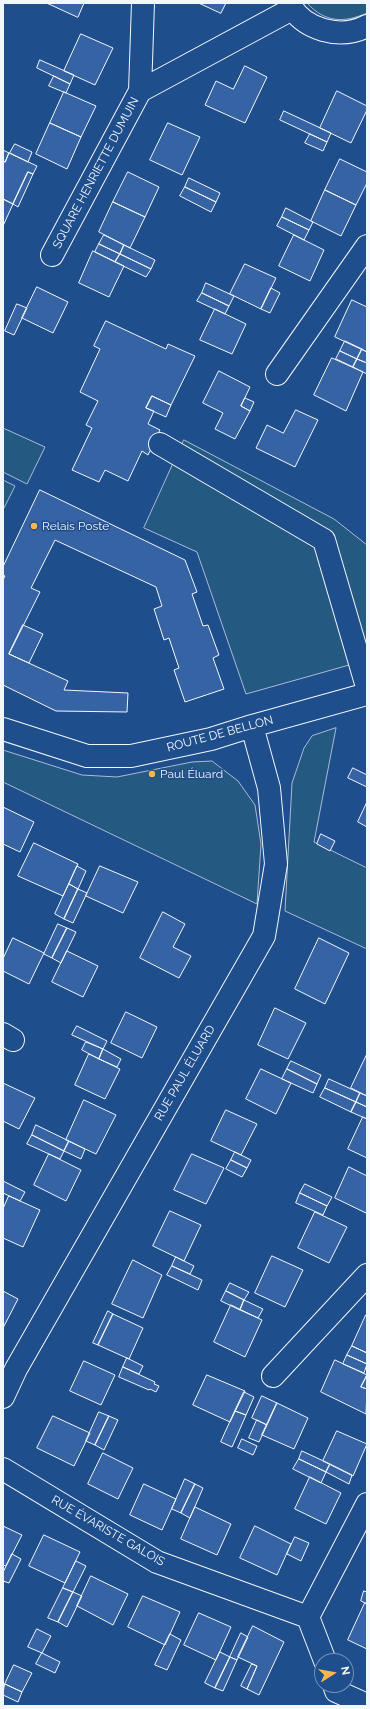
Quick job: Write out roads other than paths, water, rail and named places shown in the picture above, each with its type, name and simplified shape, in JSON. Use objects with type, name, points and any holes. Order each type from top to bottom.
[{"type":"street","name":"SQUARE HENRIETTE DUMUIN","points":[[52,255],[140,90],[143,3]]},
{"type":"street","name":"SQUARE HENRIETTE DUMUIN","points":[[140,90],[291,6],[306,22],[323,31],[342,33],[360,30],[367,26]]},
{"type":"street","points":[[277,374],[367,246]]},
{"type":"street","points":[[160,444],[324,540],[367,687]]},
{"type":"street","name":"ROUTE DE BELLON","points":[[3,729],[87,756],[131,756],[211,740],[252,726],[367,694]]},
{"type":"street","name":"RUE PAUL ÉLUARD","points":[[3,1398],[10,1366],[264,936],[276,864],[269,788],[252,726]]},
{"type":"street","points":[[273,1376],[367,1275]]},
{"type":"street","name":"RUE ÉVARISTE GALOIS","points":[[3,1469],[157,1562],[308,1617]]},
{"type":"street","points":[[322,1653],[308,1617],[367,1504]]},
{"type":"street","points":[[340,1693],[367,1705]]},
{"type":"place","name":"Relais Poste","points":[[34,526]]},
{"type":"place","name":"Paul Éluard","points":[[152,774]]}]
